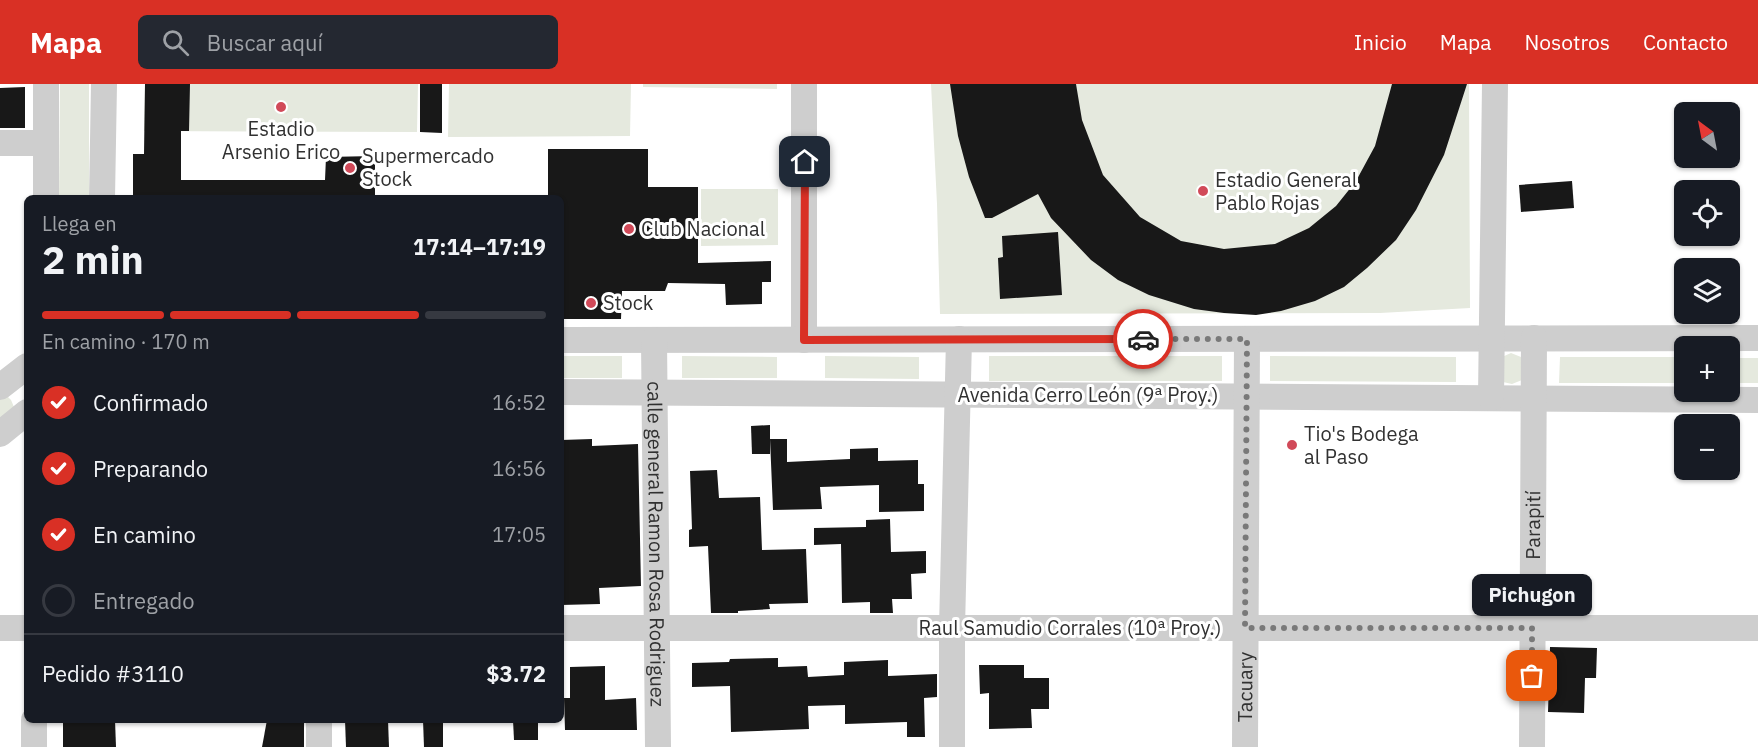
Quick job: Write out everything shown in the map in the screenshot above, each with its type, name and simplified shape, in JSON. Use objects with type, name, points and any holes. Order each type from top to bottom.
[{"type":"street","points":[[46,84],[46,195]]},
{"type":"street","points":[[102,195],[104,84]]},
{"type":"street","points":[[804,84],[804,340]]},
{"type":"street","points":[[1491,398],[1495,84]]},
{"type":"street","points":[[0,143],[46,143]]},
{"type":"street","name":"Parapití","points":[[1532,747],[1534,338]]},
{"type":"street","points":[[564,340],[1758,338]]},
{"type":"street","points":[[951,747],[959,339]]},
{"type":"street","name":"Tacuary","points":[[1245,747],[1247,339]]},
{"type":"street","name":"calle general Ramon Rosa Rodriguez","points":[[654,340],[658,747]]},
{"type":"street","points":[[0,387],[24,368]]},
{"type":"street","name":"Avenida Cerro León (9ª Proy.)","points":[[564,392],[1758,400]]},
{"type":"street","points":[[0,434],[24,416]]},
{"type":"street","points":[[0,628],[24,628]]},
{"type":"street","name":"Raul Samudio Corrales (10ª Proy.)","points":[[564,628],[1758,628]]},
{"type":"street","points":[[34,723],[34,747]]},
{"type":"street","points":[[319,723],[319,747]]},
{"type":"shaded area","points":[[60,84],[89,84],[89,195],[59,195]]},
{"type":"shaded area","name":"Estadio Arsenio Erico","points":[[145,84],[418,84],[417,132],[144,131]]},
{"type":"shaded area","points":[[449,84],[631,84],[630,136],[448,137]]},
{"type":"shaded area","points":[[643,84],[777,84],[777,89],[643,87]]},
{"type":"shaded area","name":"Estadio General Pablo Rojas","points":[[931,84],[1469,84],[1470,308],[1380,313],[940,314]]},
{"type":"shaded area","points":[[701,189],[778,189],[778,245],[701,246]]},
{"type":"shaded area","points":[[1511,353],[1521,357],[1524,361],[1522,380],[1512,384],[1503,382],[1502,357]]},
{"type":"shaded area","points":[[564,356],[622,356],[622,378],[564,378]]},
{"type":"shaded area","points":[[682,356],[777,357],[777,378],[682,378]]},
{"type":"shaded area","points":[[825,356],[919,357],[919,379],[825,378]]},
{"type":"shaded area","points":[[989,356],[1222,356],[1222,381],[989,381]]},
{"type":"shaded area","points":[[1270,356],[1456,357],[1456,382],[1270,381]]},
{"type":"shaded area","points":[[1560,357],[1674,357],[1674,383],[1559,383]]},
{"type":"shaded area","points":[[1740,358],[1758,358],[1758,383],[1740,383]]},
{"type":"shaded area","points":[[7,396],[14,407],[0,422],[0,397]]},
{"type":"building","name":"Supermercado Stock","points":[[145,84],[190,84],[189,131],[181,131],[181,180],[325,180],[326,157],[375,156],[375,195],[133,195],[133,154],[144,154]]},
{"type":"building","points":[[420,84],[442,84],[442,133],[420,132]]},
{"type":"building","points":[[950,84],[1076,84],[1082,120],[1103,175],[1140,217],[1181,241],[1224,249],[1275,244],[1309,228],[1336,206],[1356,181],[1375,146],[1392,84],[1467,84],[1444,155],[1416,210],[1396,240],[1344,287],[1315,301],[1281,311],[1256,315],[1194,309],[1149,295],[1118,280],[1091,260],[1051,218],[1038,194],[992,218],[985,218],[969,177],[958,136]]},
{"type":"building","points":[[25,87],[25,128],[0,128],[0,88]]},
{"type":"building","name":"Club Nacional","points":[[548,149],[648,149],[648,187],[698,187],[698,263],[771,261],[771,282],[762,282],[762,304],[726,305],[725,284],[668,283],[665,291],[622,291],[621,319],[564,319],[564,195],[548,195]]},
{"type":"building","points":[[1572,181],[1574,208],[1521,212],[1519,185]]},
{"type":"building","points":[[1058,232],[1062,295],[1000,299],[998,258],[1003,257],[1002,236]]},
{"type":"building","points":[[770,425],[770,454],[752,454],[751,426]]},
{"type":"building","points":[[592,439],[592,446],[638,444],[641,586],[599,588],[600,604],[564,605],[564,440]]},
{"type":"building","points":[[770,439],[787,439],[787,462],[850,459],[850,449],[878,448],[878,461],[918,460],[918,484],[924,484],[924,511],[879,512],[879,485],[820,487],[822,509],[773,510]]},
{"type":"building","points":[[717,470],[719,498],[760,497],[762,550],[806,549],[808,603],[769,604],[770,609],[738,611],[738,613],[711,613],[708,546],[689,547],[689,530],[692,529],[690,471]]},
{"type":"building","points":[[890,519],[891,552],[926,551],[926,573],[911,574],[912,599],[892,599],[893,613],[870,613],[870,602],[842,603],[841,544],[814,545],[814,528],[866,527],[866,520]]},
{"type":"building","points":[[1550,647],[1597,648],[1596,678],[1585,678],[1584,713],[1548,712]]},
{"type":"building","points":[[778,658],[778,667],[807,666],[808,677],[844,675],[844,662],[888,660],[888,676],[937,674],[937,697],[924,698],[925,737],[907,737],[907,722],[845,724],[845,705],[808,706],[809,729],[731,732],[730,686],[692,687],[692,663]]},
{"type":"building","points":[[979,665],[1024,665],[1024,678],[1049,678],[1049,709],[1031,709],[1032,728],[989,729],[989,693],[980,694]]},
{"type":"building","points":[[605,666],[605,700],[636,698],[637,730],[565,730],[564,698],[570,698],[570,667]]},
{"type":"building","points":[[63,723],[115,723],[116,747],[63,747]]},
{"type":"building","points":[[266,723],[304,723],[304,747],[262,747]]},
{"type":"building","points":[[345,723],[388,723],[389,747],[346,747]]},
{"type":"building","points":[[423,723],[443,723],[443,747],[424,747]]},
{"type":"building","points":[[513,723],[538,723],[538,740],[514,740]]},
{"type":"way so far","points":[[1143,339],[1247,339],[1245,628],[1532,628],[1532,676]]},
{"type":"place","name":"Estadio Arsenio Erico","points":[[281,107]]},
{"type":"place","name":"Supermercado Stock","points":[[350,168]]},
{"type":"place","name":"Estadio General Pablo Rojas","points":[[1203,191]]},
{"type":"place","name":"Club Nacional","points":[[629,229]]},
{"type":"place","name":"Stock","points":[[591,303]]},
{"type":"place","name":"Tio's Bodega al Paso","points":[[1292,445]]},
{"type":"place","name":"Pichugon","points":[[1532,676]]},
{"type":"route","points":[[805,162],[804,340],[1143,339]]}]
